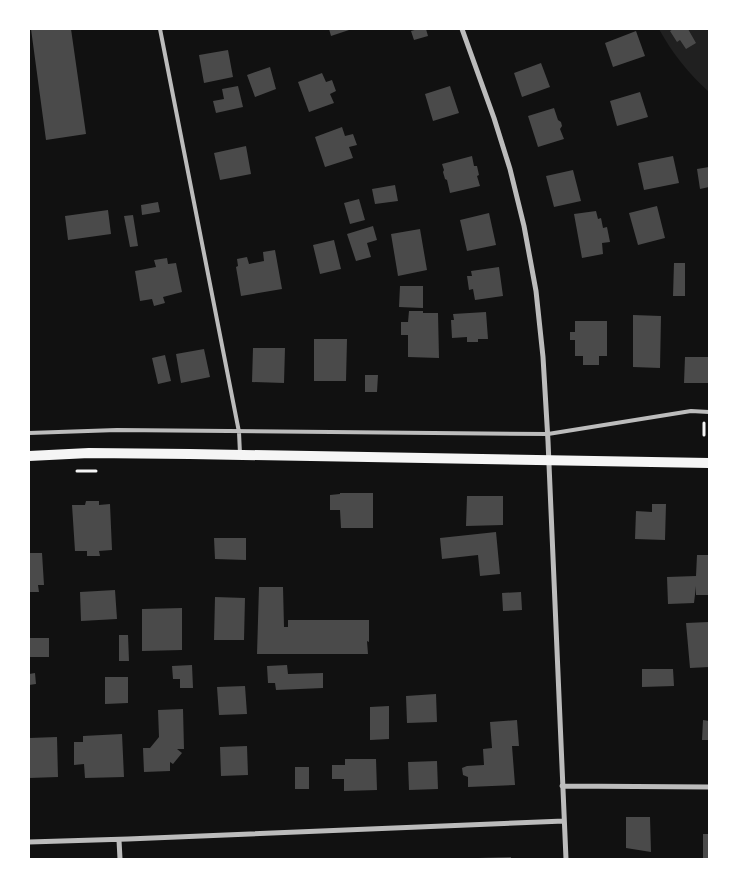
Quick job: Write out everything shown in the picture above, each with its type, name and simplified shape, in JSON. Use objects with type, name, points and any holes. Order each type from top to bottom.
[{"type":"main road","points":[[29,456],[89,453],[709,463]]},
{"type":"street","points":[[462,29],[510,169],[524,226],[536,291],[548,434],[566,859]]},
{"type":"street","points":[[562,786],[709,787]]},
{"type":"street","points":[[29,842],[120,840],[564,821]]},
{"type":"street","points":[[120,840],[120,859]]},
{"type":"lane","points":[[160,29],[239,432],[240,455]]},
{"type":"lane","points":[[29,433],[117,430],[548,434],[691,411],[709,412]]},
{"type":"shaded area","points":[[659,29],[709,29],[709,92],[681,63]]},
{"type":"building","points":[[31,29],[71,29],[86,134],[46,140]]},
{"type":"building","points":[[329,29],[352,29],[331,36]]},
{"type":"building","points":[[426,29],[428,36],[414,40],[411,31]]},
{"type":"building","points":[[673,29],[688,29],[696,43],[686,49],[680,40],[677,42],[670,31]]},
{"type":"building","points":[[636,31],[645,56],[613,67],[605,43]]},
{"type":"building","points":[[228,50],[233,77],[204,83],[199,55]]},
{"type":"building","points":[[541,63],[550,87],[522,97],[514,73]]},
{"type":"building","points":[[270,67],[276,89],[255,97],[247,75]]},
{"type":"building","points":[[322,73],[326,82],[332,80],[336,91],[330,94],[334,103],[309,112],[298,82]]},
{"type":"building","points":[[238,86],[243,107],[216,113],[213,101],[224,99],[222,89]]},
{"type":"building","points":[[450,86],[459,113],[433,121],[425,94]]},
{"type":"building","points":[[640,92],[648,117],[617,126],[610,101]]},
{"type":"building","points":[[554,108],[558,120],[561,122],[562,126],[560,129],[564,139],[538,147],[528,116]]},
{"type":"building","points":[[342,127],[345,136],[353,134],[357,145],[349,147],[353,158],[325,167],[315,137]]},
{"type":"building","points":[[246,146],[251,174],[220,180],[214,153]]},
{"type":"building","points":[[472,156],[474,166],[477,166],[480,186],[450,193],[442,164]]},
{"type":"building","points":[[673,156],[679,183],[644,190],[638,163]]},
{"type":"building","points":[[709,167],[709,187],[700,189],[697,169]]},
{"type":"building","points":[[573,170],[581,201],[554,207],[546,176]]},
{"type":"building","points":[[395,185],[398,201],[375,204],[372,189]]},
{"type":"building","points":[[359,199],[365,220],[350,224],[344,203]]},
{"type":"building","points":[[158,202],[160,212],[142,215],[141,205]]},
{"type":"building","points":[[657,206],[665,238],[638,245],[629,213]]},
{"type":"building","points":[[108,210],[111,234],[68,240],[65,216]]},
{"type":"building","points":[[596,211],[598,219],[601,218],[603,228],[607,227],[610,242],[602,243],[603,254],[582,258],[574,214]]},
{"type":"building","points":[[489,213],[496,245],[467,251],[460,220]]},
{"type":"building","points":[[133,215],[138,246],[130,247],[124,216]]},
{"type":"building","points":[[373,226],[377,240],[367,243],[371,257],[356,261],[347,234]]},
{"type":"building","points":[[420,229],[427,270],[398,276],[391,234]]},
{"type":"building","points":[[334,240],[341,269],[320,274],[313,245]]},
{"type":"building","points":[[275,250],[282,289],[241,296],[236,267],[238,266],[237,259],[247,257],[249,264],[264,261],[263,252]]},
{"type":"building","points":[[167,258],[168,264],[176,263],[182,292],[163,297],[165,303],[154,306],[152,299],[140,301],[135,271],[156,267],[154,260]]},
{"type":"building","points":[[674,263],[685,263],[685,296],[673,296]]},
{"type":"building","points":[[499,267],[503,296],[475,300],[473,289],[469,290],[467,276],[472,276],[471,271]]},
{"type":"building","points":[[400,286],[423,286],[423,308],[399,307]]},
{"type":"building","points":[[409,311],[438,313],[439,358],[408,357],[408,335],[401,335],[401,322],[408,322]]},
{"type":"building","points":[[486,312],[488,339],[478,339],[478,342],[467,342],[467,337],[452,338],[451,320],[454,320],[453,314]]},
{"type":"building","points":[[633,315],[661,316],[660,368],[633,367]]},
{"type":"building","points":[[575,321],[607,321],[607,356],[599,356],[599,365],[583,365],[583,356],[575,356],[575,340],[570,340],[570,332],[575,332]]},
{"type":"building","points":[[314,339],[347,339],[346,381],[314,381]]},
{"type":"building","points":[[253,348],[285,348],[284,383],[252,382]]},
{"type":"building","points":[[204,349],[210,377],[181,383],[176,354]]},
{"type":"building","points":[[165,355],[171,381],[158,384],[152,358]]},
{"type":"building","points":[[685,357],[709,357],[709,383],[684,383]]},
{"type":"building","points":[[365,375],[378,375],[377,392],[365,392]]},
{"type":"building","points":[[340,493],[373,493],[373,528],[341,528],[340,510],[330,510],[330,495]]},
{"type":"building","points":[[467,496],[503,496],[503,525],[466,526]]},
{"type":"building","points":[[86,501],[99,501],[99,505],[110,504],[112,550],[99,551],[100,556],[87,556],[87,551],[75,551],[72,505],[85,505]]},
{"type":"building","points":[[652,504],[666,504],[665,540],[635,539],[636,511],[652,512]]},
{"type":"building","points":[[496,532],[500,574],[480,576],[478,555],[442,559],[440,538]]},
{"type":"building","points":[[214,538],[246,538],[246,560],[215,559]]},
{"type":"building","points":[[29,553],[42,553],[44,585],[38,585],[39,592],[29,592]]},
{"type":"building","points":[[697,555],[709,555],[709,595],[696,595],[696,586],[694,603],[668,604],[667,577],[696,576]]},
{"type":"building","points":[[259,587],[283,587],[284,627],[288,627],[288,620],[369,620],[368,654],[257,654]]},
{"type":"building","points":[[115,590],[117,619],[81,621],[80,592]]},
{"type":"building","points":[[521,592],[522,610],[503,611],[502,593]]},
{"type":"building","points":[[215,597],[245,598],[244,640],[214,640]]},
{"type":"building","points":[[182,608],[182,650],[142,651],[142,609]]},
{"type":"building","points":[[709,622],[709,667],[690,668],[686,623]]},
{"type":"building","points":[[119,635],[128,635],[129,661],[119,661]]},
{"type":"building","points":[[29,638],[49,638],[49,657],[29,657]]},
{"type":"building","points":[[192,665],[193,688],[180,688],[180,679],[173,679],[172,666]]},
{"type":"building","points":[[287,665],[288,674],[323,673],[323,688],[276,690],[275,683],[268,683],[267,666]]},
{"type":"building","points":[[642,669],[673,669],[674,686],[642,687]]},
{"type":"building","points":[[35,673],[36,684],[29,685],[29,674]]},
{"type":"building","points":[[105,677],[128,677],[128,703],[105,704]]},
{"type":"building","points":[[245,686],[247,714],[219,715],[217,687]]},
{"type":"building","points":[[436,694],[437,722],[407,723],[406,696]]},
{"type":"building","points":[[389,706],[389,739],[370,740],[370,707]]},
{"type":"building","points":[[183,709],[184,749],[177,749],[182,753],[173,764],[170,762],[170,771],[144,772],[143,748],[150,748],[159,737],[158,710]]},
{"type":"building","points":[[517,720],[519,746],[512,746],[515,785],[468,787],[468,777],[463,775],[462,768],[484,765],[483,749],[492,748],[490,722]]},
{"type":"building","points":[[703,720],[709,721],[709,740],[702,740]]},
{"type":"building","points":[[122,734],[124,777],[85,778],[84,764],[74,765],[74,742],[83,742],[83,736]]},
{"type":"building","points":[[57,737],[58,777],[29,778],[29,738]]},
{"type":"building","points":[[247,746],[248,775],[221,776],[220,747]]},
{"type":"building","points":[[345,759],[376,759],[377,790],[344,791],[344,779],[332,779],[332,765],[345,765]]},
{"type":"building","points":[[437,761],[438,789],[409,790],[408,762]]},
{"type":"building","points":[[295,767],[309,767],[309,789],[295,789]]},
{"type":"building","points":[[626,817],[650,817],[651,852],[626,848]]},
{"type":"building","points":[[703,834],[709,834],[709,859],[703,859]]},
{"type":"building","points":[[511,857],[511,859],[478,859],[478,858]]}]
